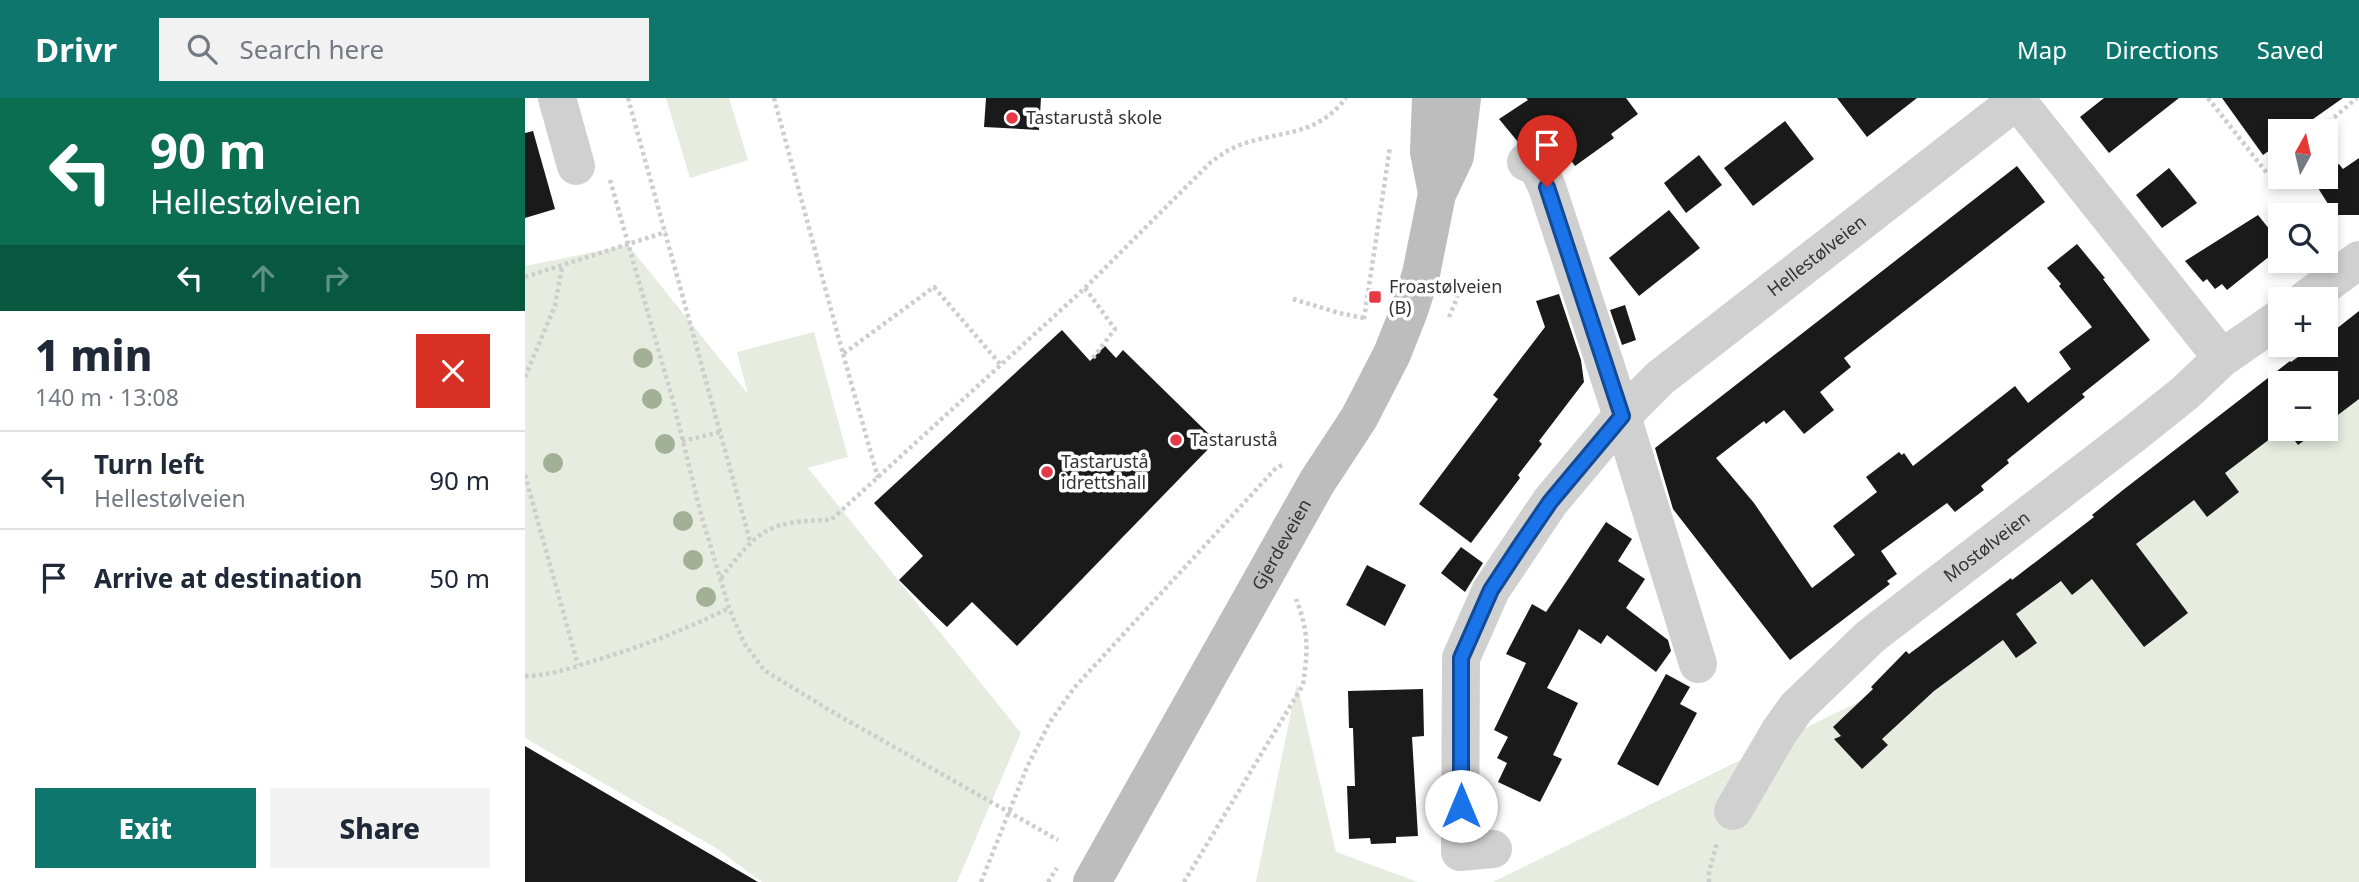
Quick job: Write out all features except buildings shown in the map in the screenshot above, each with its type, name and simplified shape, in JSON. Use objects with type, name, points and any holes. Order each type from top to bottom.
[{"type":"main road","name":"Gjerdeveien","points":[[1431,98],[1429,152],[1437,194]]},
{"type":"main road","name":"Gjerdeveien","points":[[1092,882],[1317,482],[1359,418],[1392,354],[1421,274],[1437,194],[1455,156],[1462,98]]},
{"type":"street","points":[[557,98],[593,172]]},
{"type":"street","name":"Hellestølveien","points":[[1493,849],[1460,852],[1461,658],[1491,590],[1550,502],[1622,416],[1660,379],[2017,99],[2098,206],[2222,358]]},
{"type":"street","points":[[1526,162],[1538,167],[1547,187],[1622,416],[1698,664]]},
{"type":"street","points":[[2322,287],[2359,260]]},
{"type":"street","name":"Mostølveien","points":[[1733,811],[1796,708],[1871,636],[2175,401],[2222,358],[2268,326]]},
{"type":"path","points":[[628,98],[751,541]]},
{"type":"path","points":[[774,98],[878,478]]},
{"type":"path","points":[[721,578],[751,541],[772,528],[800,521],[831,520],[1085,288],[1211,162],[1230,149],[1307,128],[1327,118],[1346,98]]},
{"type":"path","points":[[2208,98],[2268,172]]},
{"type":"path","points":[[2332,119],[2357,98]]},
{"type":"path","points":[[1362,329],[1391,142]]},
{"type":"path","points":[[593,172],[628,245],[729,608],[744,643],[764,670],[1058,840]]},
{"type":"path","points":[[525,277],[666,232]]},
{"type":"path","points":[[525,377],[555,306],[562,266]]},
{"type":"path","points":[[843,354],[934,287],[1001,365]]},
{"type":"path","points":[[1085,288],[1115,329],[1093,358]]},
{"type":"path","points":[[1293,299],[1364,318]]},
{"type":"path","points":[[682,441],[721,432]]},
{"type":"path","points":[[981,882],[1033,756],[1050,722],[1074,688],[1276,468],[1295,459]]},
{"type":"path","points":[[525,475],[578,665]]},
{"type":"path","points":[[1184,882],[1303,685],[1308,650],[1306,624],[1296,599]]},
{"type":"path","points":[[525,676],[541,676],[688,629],[729,608]]},
{"type":"path","points":[[1048,882],[1061,860]]},
{"type":"shaded area","points":[[666,98],[729,98],[748,160],[690,178]]},
{"type":"shaded area","points":[[628,245],[748,394],[737,352],[814,332],[848,457],[808,468],[1021,733],[957,882],[762,882],[716,848],[525,738],[525,266]]},
{"type":"shaded area","points":[[2359,329],[2359,882],[1493,882],[1919,672],[2268,395],[2268,441],[2338,441],[2338,371],[2298,371],[2316,357],[2338,357],[2338,342]]},
{"type":"shaded area","points":[[1297,683],[1336,852],[1418,882],[1256,882]]},
{"type":"place","name":"Tastarustå skole","points":[[1012,118]]},
{"type":"place","name":"Froastølveien (B)","points":[[1375,297]]},
{"type":"place","name":"Tastarustå","points":[[1176,440]]},
{"type":"place","name":"Tastarustå idrettshall","points":[[1047,472]]},
{"type":"route","points":[[1461,806],[1461,658],[1491,590],[1520,546],[1550,502],[1622,416],[1547,187]]}]
